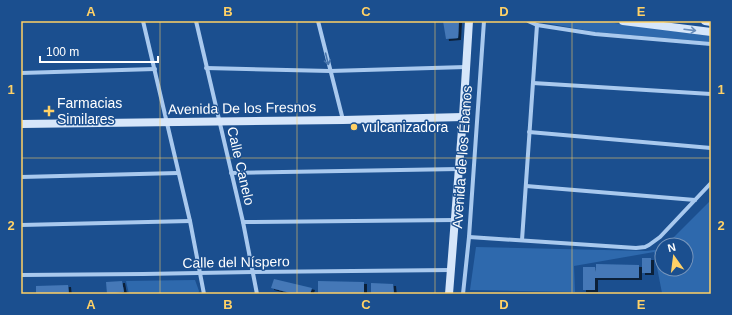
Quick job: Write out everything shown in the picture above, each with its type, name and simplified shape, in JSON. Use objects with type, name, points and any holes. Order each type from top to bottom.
[{"type":"street","points":[[142,21],[155,69],[190,221],[204,294]]},
{"type":"street","name":"Calle Canelo","points":[[196,21],[218,121],[243,222],[257,294]]},
{"type":"street","points":[[318,21],[343,120]]},
{"type":"street","name":"Avenida de los Ébanos","points":[[450,294],[469,21]]},
{"type":"street","name":"Avenida de los Ébanos","points":[[463,294],[469,237],[484,21]]},
{"type":"street","points":[[528,21],[537,25],[594,34],[711,44]]},
{"type":"street","points":[[623,21],[711,32]]},
{"type":"street","points":[[705,21],[711,22]]},
{"type":"street","points":[[522,240],[537,25]]},
{"type":"street","points":[[206,68],[330,71],[466,67]]},
{"type":"street","points":[[21,73],[155,69]]},
{"type":"street","points":[[533,82],[711,94]]},
{"type":"street","name":"Avenida De los Fresnos","points":[[21,124],[463,117]]},
{"type":"street","points":[[529,132],[711,148]]},
{"type":"street","points":[[231,172],[459,169]]},
{"type":"street","points":[[21,177],[178,173]]},
{"type":"street","points":[[469,237],[636,248],[645,247],[660,237],[711,183]]},
{"type":"street","points":[[526,186],[695,200]]},
{"type":"street","points":[[243,222],[455,220]]},
{"type":"street","points":[[21,225],[190,221]]},
{"type":"street","name":"Calle del Níspero","points":[[21,275],[452,270]]},
{"type":"shaded area","points":[[535,21],[600,21],[711,36],[711,42],[595,32]]},
{"type":"shaded area","points":[[711,200],[711,294],[662,293],[659,277],[694,277],[694,237],[674,237]]},
{"type":"shaded area","points":[[476,247],[654,250],[654,252],[574,266],[575,292],[470,290]]},
{"type":"shaded area","points":[[195,280],[199,291],[198,294],[129,294],[126,281]]},
{"type":"building","points":[[443,21],[459,21],[458,38],[446,39]]},
{"type":"building","points":[[642,258],[651,258],[651,273],[642,273]]},
{"type":"building","points":[[596,264],[639,265],[639,278],[595,278],[595,290],[583,290],[583,267],[595,267],[596,272]]},
{"type":"building","points":[[274,279],[312,288],[310,294],[294,294],[271,288]]},
{"type":"building","points":[[122,281],[124,292],[107,294],[106,282]]},
{"type":"building","points":[[318,281],[364,282],[364,294],[318,294]]},
{"type":"building","points":[[371,283],[393,284],[394,294],[371,294]]},
{"type":"building","points":[[68,285],[69,294],[36,294],[36,286]]},
{"type":"place","name":"Farmacias Similares","points":[[49,111]]},
{"type":"place","name":"vulcanizadora","points":[[354,127]]}]
